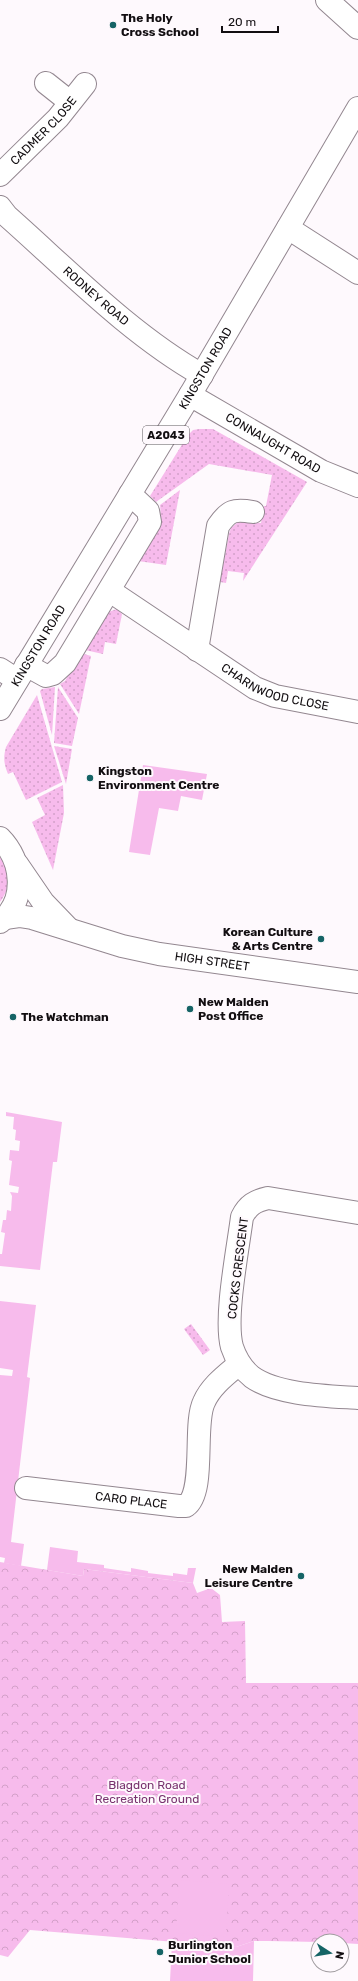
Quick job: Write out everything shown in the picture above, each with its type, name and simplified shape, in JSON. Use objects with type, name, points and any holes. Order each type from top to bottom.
[{"type":"street","points":[[327,0],[358,28]]},
{"type":"street","points":[[46,83],[70,102]]},
{"type":"street","name":"CADMER CLOSE","points":[[0,175],[58,118],[85,84]]},
{"type":"street","name":"KINGSTON ROAD","points":[[0,709],[15,671],[130,494],[288,228],[352,131],[358,108]]},
{"type":"street","name":"RODNEY ROAD","points":[[2,215],[126,321],[168,354],[202,375]]},
{"type":"street","points":[[288,228],[358,273]]},
{"type":"street","name":"CONNAUGHT ROAD","points":[[190,395],[321,471],[358,486]]},
{"type":"street","points":[[15,671],[46,676],[53,674],[65,663],[110,591],[150,522],[148,511],[130,494]]},
{"type":"street","points":[[197,650],[218,526],[226,515],[238,510],[253,512]]},
{"type":"street","name":"CHARNWOOD CLOSE","points":[[110,591],[255,688],[275,696],[358,712]]},
{"type":"street","points":[[0,823],[19,877],[18,891],[14,905],[3,920]]},
{"type":"street","name":"HIGH STREET","points":[[8,849],[47,906],[68,928]]},
{"type":"street","name":"HIGH STREET","points":[[3,920],[19,916],[32,918],[117,944],[159,954],[358,982]]},
{"type":"street","name":"COCKS CRESCENT","points":[[358,1213],[268,1198],[257,1200],[247,1207],[242,1217],[231,1304],[232,1346],[239,1364],[252,1377],[266,1384],[291,1391],[358,1398]]},
{"type":"street","name":"CARO PLACE","points":[[26,1488],[186,1506],[191,1499],[200,1458],[198,1445],[203,1403],[210,1390],[239,1364]]},
{"type":"green space","points":[[213,429],[307,482],[243,581],[244,573],[228,571],[226,583],[220,582],[229,534],[231,528],[238,522],[261,523],[272,475],[209,464],[156,502],[150,496],[188,435],[193,430]]},
{"type":"green space","points":[[180,490],[166,565],[138,561],[158,528],[160,521],[160,505]]},
{"type":"green space","points":[[117,609],[122,614],[116,644],[105,642],[103,654],[85,650],[108,612]]},
{"type":"green space","points":[[81,653],[91,656],[79,714],[60,684],[65,681]]},
{"type":"green space","points":[[55,687],[52,735],[40,691],[42,689]]},
{"type":"green space","points":[[58,687],[78,718],[72,746],[54,743]]},
{"type":"green space","points":[[37,695],[62,782],[26,800],[13,772],[8,774],[4,754],[6,747]]},
{"type":"green space","points":[[54,746],[72,749],[66,784]]},
{"type":"green space","points":[[143,765],[207,774],[202,800],[181,796],[178,811],[159,808],[150,855],[129,852]]},
{"type":"green space","points":[[63,785],[64,813],[53,870],[32,822],[45,815],[37,798]]},
{"type":"green space","points":[[0,857],[4,862],[8,874],[8,885],[0,902]]},
{"type":"green space","points":[[6,1112],[62,1122],[57,1162],[53,1162],[40,1270],[0,1266],[0,1254],[2,1254],[5,1233],[1,1232],[3,1220],[6,1220],[7,1210],[11,1211],[12,1196],[10,1192],[18,1193],[19,1187],[9,1185],[12,1161],[9,1160],[10,1150],[19,1151],[20,1141],[15,1140],[16,1130],[13,1129],[14,1117],[6,1116]]},
{"type":"green space","points":[[0,1301],[36,1305],[27,1377],[30,1378],[11,1542],[24,1544],[21,1566],[4,1563],[5,1558],[0,1557],[0,1375],[12,1376],[13,1370],[0,1368]]},
{"type":"green space","points":[[191,1324],[210,1350],[203,1355],[184,1329]]},
{"type":"green space","points":[[50,1547],[78,1551],[77,1562],[104,1565],[104,1568],[131,1572],[131,1568],[148,1571],[148,1573],[173,1576],[173,1573],[187,1575],[188,1568],[196,1568],[193,1583],[84,1569],[83,1576],[47,1570]]},
{"type":"green space","name":"Blagdon Road Recreation Ground","points":[[0,1562],[83,1576],[84,1569],[193,1583],[197,1593],[211,1588],[220,1595],[222,1622],[245,1621],[246,1683],[358,1683],[358,1944],[350,1944],[350,1933],[310,1933],[310,1942],[254,1941],[236,1947],[30,1930],[8,1957],[0,1955]]},
{"type":"green space","points":[[179,1880],[229,1884],[226,1937],[176,1933]]},
{"type":"green space","points":[[254,1941],[253,1981],[170,1981],[172,1942],[236,1947]]},
{"type":"place","name":"The Holy Cross School","points":[[113,25]]},
{"type":"place","name":"Kingston Environment Centre","points":[[90,778]]},
{"type":"place","name":"Korean Culture & Arts Centre","points":[[321,939]]},
{"type":"place","name":"New Malden Post Office","points":[[190,1009]]},
{"type":"place","name":"The Watchman","points":[[13,1017]]},
{"type":"place","name":"New Malden Leisure Centre","points":[[301,1576]]},
{"type":"place","name":"Burlington Junior School","points":[[160,1952]]}]
